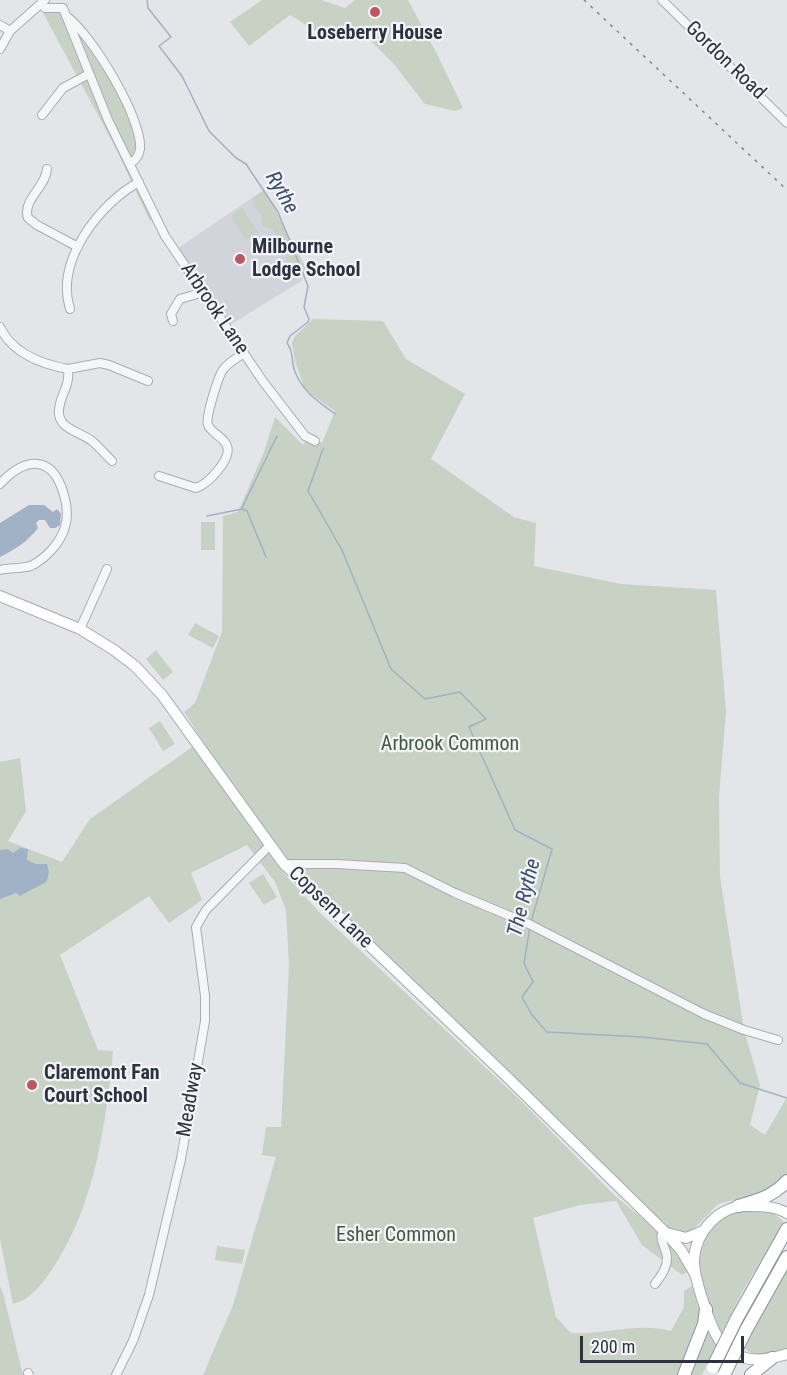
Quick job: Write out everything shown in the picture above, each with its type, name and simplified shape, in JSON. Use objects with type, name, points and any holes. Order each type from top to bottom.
[{"type":"highway","points":[[738,1206],[775,1194],[787,1181]]},
{"type":"highway","points":[[711,1371],[736,1320],[787,1229]]},
{"type":"highway","points":[[724,1375],[787,1257]]},
{"type":"highway","points":[[684,1375],[702,1332],[706,1309]]},
{"type":"highway","points":[[751,1375],[772,1358]]},
{"type":"main road","name":"Copsem Lane","points":[[0,596],[80,629],[130,662],[160,693],[284,864],[505,1075],[663,1231],[681,1250],[695,1274]]},
{"type":"main road","points":[[787,1214],[765,1206],[730,1208],[716,1216],[705,1231],[694,1256],[695,1274],[718,1339],[740,1357],[747,1359],[787,1355]]},
{"type":"main road","points":[[663,1231],[686,1238],[705,1231]]},
{"type":"street","name":"Gordon Road","points":[[662,0],[787,123]]},
{"type":"street","points":[[0,49],[10,31],[43,2],[45,8],[63,8],[82,30],[125,98],[140,143],[138,156],[130,164]]},
{"type":"street","name":"Arbrook Lane","points":[[63,8],[108,120],[165,236],[293,422],[305,436],[315,441]]},
{"type":"street","points":[[0,25],[10,31]]},
{"type":"street","points":[[42,115],[63,88],[89,74]]},
{"type":"street","points":[[48,169],[47,178],[27,206],[28,218],[78,247]]},
{"type":"street","points":[[70,309],[66,278],[73,256],[106,207],[120,194],[139,182]]},
{"type":"street","points":[[170,316],[180,299],[204,292]]},
{"type":"street","points":[[1,332],[22,353],[56,367],[68,369],[100,363],[148,381]]},
{"type":"street","points":[[171,470],[164,478],[187,486],[200,487],[226,460],[228,451],[226,443],[211,429],[207,419],[223,370],[244,353]]},
{"type":"street","points":[[68,369],[69,384],[59,408],[59,416],[66,427],[91,440],[112,462]]},
{"type":"street","points":[[0,484],[26,465],[35,462],[46,465],[61,485],[67,506],[66,525],[60,540],[47,553],[34,565],[0,570]]},
{"type":"street","points":[[80,629],[107,569]]},
{"type":"street","name":"Meadway","points":[[116,1375],[133,1341],[149,1295],[181,1159],[205,1021],[205,996],[196,927],[206,910],[270,845]]},
{"type":"street","points":[[284,864],[405,868],[455,893],[531,926],[704,1014],[744,1030],[778,1040]]},
{"type":"street","points":[[655,1284],[665,1271],[667,1258],[660,1238],[663,1231]]},
{"type":"shaded area","name":"Milbourne Lodge School","points":[[259,193],[303,280],[230,325],[178,248]]},
{"type":"green space","points":[[262,0],[321,0],[345,8],[355,0],[408,0],[463,108],[455,111],[425,104],[393,63],[371,41],[355,36],[324,36],[290,15],[249,46],[230,22]]},
{"type":"green space","points":[[42,11],[59,12],[83,36],[123,102],[137,144],[137,151],[132,158],[152,218],[150,221],[114,145]]},
{"type":"green space","points":[[264,190],[309,274],[294,279],[285,272],[288,267],[282,244],[272,229],[262,226],[262,215],[254,207],[253,198]]},
{"type":"green space","points":[[242,208],[258,232],[246,240],[231,216]]},
{"type":"green space","name":"Arbrook Common","points":[[313,319],[383,321],[406,359],[465,394],[431,459],[514,517],[536,523],[534,566],[621,584],[716,590],[726,711],[719,797],[720,877],[744,1030],[760,1085],[750,1125],[765,1135],[787,1097],[787,1175],[765,1192],[718,1204],[691,1232],[670,1232],[303,879],[258,827],[184,712],[195,703],[222,632],[223,516],[238,512],[264,452],[275,417],[303,445],[309,436],[322,443],[335,411],[305,390],[295,361],[292,343],[295,336]]},
{"type":"green space","points":[[201,522],[215,522],[215,550],[201,550]]},
{"type":"green space","points":[[195,623],[219,636],[213,648],[188,635]]},
{"type":"green space","points":[[156,650],[173,672],[163,680],[146,659]]},
{"type":"green space","points":[[160,721],[175,744],[163,751],[149,728]]},
{"type":"green space","name":"Esher Common","points":[[195,745],[282,871],[319,912],[518,1098],[613,1194],[662,1235],[689,1271],[682,1275],[642,1245],[616,1201],[580,1205],[533,1218],[556,1317],[571,1333],[634,1328],[671,1331],[684,1307],[684,1291],[692,1286],[702,1319],[679,1375],[203,1375],[233,1305],[276,1157],[262,1155],[266,1127],[281,1127],[289,966],[286,910],[275,882],[247,845],[191,873],[202,900],[169,923],[149,896],[60,955],[98,1050],[113,1051],[107,1105],[90,1185],[71,1236],[41,1284],[27,1297],[13,1304],[0,1239],[0,762],[20,758],[26,811],[8,841],[62,862],[90,819]]},
{"type":"green space","points":[[263,874],[277,897],[264,905],[249,883]]},
{"type":"green space","points":[[738,1210],[770,1210],[784,1222],[741,1294],[722,1332],[717,1328],[701,1282],[697,1256],[701,1242],[717,1221]]},
{"type":"green space","points":[[217,1246],[245,1250],[242,1264],[215,1260]]},
{"type":"green space","points":[[787,1269],[787,1349],[754,1355],[744,1348]]},
{"type":"green space","points":[[0,1286],[3,1293],[23,1375],[0,1375]]},
{"type":"green space","points":[[708,1321],[717,1344],[702,1375],[690,1375],[703,1343]]},
{"type":"water","points":[[29,505],[44,505],[53,512],[57,509],[61,514],[60,525],[50,528],[45,520],[39,520],[36,523],[38,528],[30,537],[0,557],[0,523]]},
{"type":"water","points":[[20,848],[28,849],[27,860],[36,864],[47,864],[49,872],[47,881],[20,896],[16,893],[0,899],[0,850],[8,849],[13,853]]},
{"type":"waterway","name":"Rythe","points":[[147,0],[148,8],[171,37],[159,46],[182,76],[209,131],[236,158],[246,164],[278,212],[308,286],[304,307],[308,322],[290,336],[287,343],[291,350],[294,370],[307,392],[335,414]]},
{"type":"waterway","points":[[242,508],[277,436]]},
{"type":"waterway","name":"The Rythe","points":[[323,449],[308,491],[342,550],[391,669],[425,699],[460,692],[486,719],[469,727],[515,830],[552,849],[531,922]]},
{"type":"waterway","points":[[207,516],[242,509],[247,511],[266,557]]},
{"type":"waterway","name":"The Rythe","points":[[530,927],[524,963],[533,982],[522,997],[532,1015],[547,1032],[642,1037],[707,1044],[740,1083],[787,1098]]},
{"type":"railway","points":[[584,0],[787,190]]},
{"type":"place","name":"Loseberry House","points":[[375,12]]},
{"type":"place","name":"Milbourne Lodge School","points":[[240,259]]},
{"type":"place","name":"Claremont Fan Court School","points":[[32,1085]]}]
